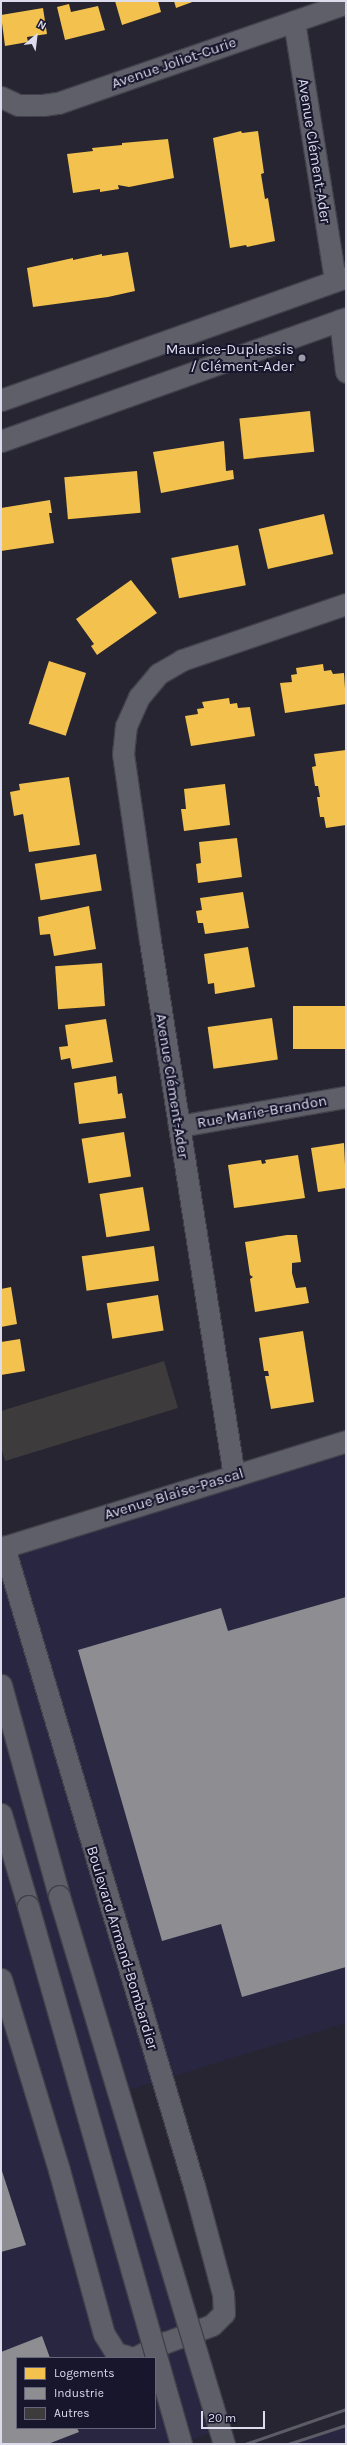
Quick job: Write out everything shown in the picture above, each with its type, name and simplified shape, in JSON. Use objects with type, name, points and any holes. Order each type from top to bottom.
[{"type":"street","name":"Avenue Joliot-Curie","points":[[1,97],[18,105],[43,106],[58,103],[346,3]]},
{"type":"street","name":"Avenue Clément-Ader","points":[[294,21],[341,279]]},
{"type":"street","points":[[1,400],[341,279]]},
{"type":"street","points":[[1,441],[343,319],[346,372]]},
{"type":"street","name":"Avenue Clément-Ader","points":[[234,1476],[123,754],[126,726],[139,697],[158,674],[182,660],[346,604]]},
{"type":"street","name":"Rue Marie-Brandon","points":[[179,1126],[346,1097]]},
{"type":"street","name":"Avenue Blaise-Pascal","points":[[2,1548],[346,1441]]},
{"type":"street","name":"Boulevard Armand-Bombardier","points":[[2,1548],[198,2200],[223,2294],[224,2313],[212,2325],[164,2343],[136,2357]]},
{"type":"street","points":[[1,1685],[59,1896],[224,2444]]},
{"type":"street","points":[[1,1814],[181,2444]]},
{"type":"street","name":"Boulevard Armand-Bombardier","points":[[1,1979],[59,2170],[104,2334],[116,2353],[130,2357]]},
{"type":"shaded area","points":[[346,1434],[346,2023],[119,2093],[221,2430],[178,2444],[1,2444],[1,1537]]},
{"type":"shaded area","points":[[346,2426],[346,2444],[296,2444]]},
{"type":"building: Logements","points":[[115,1],[158,1],[161,12],[122,25]]},
{"type":"building: Logements","points":[[174,1],[195,1],[176,8]]},
{"type":"building: Logements","points":[[69,4],[71,12],[98,6],[105,30],[65,40],[57,7]]},
{"type":"building: Logements","points":[[43,8],[47,34],[27,37],[28,42],[5,46],[1,15]]},
{"type":"building: Logements","points":[[241,131],[242,133],[258,131],[264,173],[261,174],[265,199],[268,198],[275,241],[247,247],[246,245],[230,248],[213,138]]},
{"type":"building: Logements","points":[[168,139],[174,178],[129,187],[118,185],[119,189],[100,192],[100,189],[73,193],[67,154],[93,151],[92,148],[122,145],[122,143]]},
{"type":"building: Logements","points":[[128,252],[135,291],[108,297],[33,307],[27,268],[73,258],[73,260],[102,254],[102,256]]},
{"type":"building: Logements","points":[[310,411],[314,452],[244,459],[239,418]]},
{"type":"building: Logements","points":[[224,441],[226,471],[233,470],[234,479],[161,493],[153,452]]},
{"type":"building: Logements","points":[[137,471],[141,513],[68,519],[64,477]]},
{"type":"building: Logements","points":[[50,500],[52,513],[49,513],[54,543],[1,551],[1,508]]},
{"type":"building: Logements","points":[[324,514],[333,554],[268,569],[259,529]]},
{"type":"building: Logements","points":[[238,545],[246,585],[179,598],[171,558]]},
{"type":"building: Logements","points":[[131,580],[157,613],[97,655],[91,646],[94,644],[76,619]]},
{"type":"building: Logements","points":[[49,661],[86,673],[66,736],[29,724]]},
{"type":"building: Logements","points":[[323,664],[324,671],[331,670],[333,674],[344,673],[346,704],[285,713],[280,683],[292,682],[291,675],[297,674],[296,668]]},
{"type":"building: Logements","points":[[229,698],[230,704],[237,703],[238,708],[250,707],[255,736],[191,746],[185,716],[198,714],[197,709],[204,708],[202,702]]},
{"type":"building: Logements","points":[[346,750],[346,825],[326,828],[324,817],[320,817],[317,797],[320,797],[318,786],[315,786],[312,767],[316,766],[314,754]]},
{"type":"building: Logements","points":[[69,777],[80,845],[29,852],[23,814],[14,816],[10,792],[20,790],[19,784]]},
{"type":"building: Logements","points":[[225,784],[230,825],[184,831],[181,809],[186,809],[184,789]]},
{"type":"building: Logements","points":[[237,838],[242,877],[198,883],[196,864],[201,863],[199,842]]},
{"type":"building: Logements","points":[[96,854],[102,891],[41,900],[35,864]]},
{"type":"building: Logements","points":[[243,892],[249,928],[205,934],[203,923],[198,923],[196,911],[202,910],[200,898]]},
{"type":"building: Logements","points":[[89,906],[96,949],[54,956],[50,934],[40,935],[38,917]]},
{"type":"building: Logements","points":[[248,947],[255,987],[215,994],[214,983],[208,984],[204,954]]},
{"type":"building: Logements","points":[[102,963],[105,1006],[58,1009],[55,966]]},
{"type":"building: Logements","points":[[293,1006],[346,1006],[346,1049],[293,1049]]},
{"type":"building: Logements","points":[[272,1018],[278,1060],[213,1069],[208,1027]]},
{"type":"building: Logements","points":[[106,1019],[113,1062],[72,1069],[70,1058],[61,1060],[59,1047],[68,1046],[65,1025]]},
{"type":"building: Logements","points":[[116,1076],[118,1094],[122,1093],[126,1118],[79,1124],[74,1083]]},
{"type":"building: Logements","points":[[124,1132],[131,1176],[89,1183],[82,1139]]},
{"type":"building: Logements","points":[[344,1143],[346,1188],[318,1192],[311,1148]]},
{"type":"building: Logements","points":[[298,1155],[305,1198],[234,1208],[228,1165],[261,1160],[262,1164],[266,1163],[265,1160]]},
{"type":"building: Logements","points":[[143,1187],[150,1230],[106,1237],[100,1194]]},
{"type":"building: Logements","points":[[287,1235],[297,1235],[301,1262],[292,1263],[292,1273],[296,1288],[306,1287],[309,1303],[255,1312],[250,1279],[253,1277],[250,1275],[245,1242]]},
{"type":"building: Logements","points":[[154,1246],[159,1281],[87,1291],[82,1256]]},
{"type":"building: Logements","points":[[11,1287],[17,1324],[1,1327],[1,1289]]},
{"type":"building: Logements","points":[[158,1295],[164,1331],[112,1339],[107,1303]]},
{"type":"building: Logements","points":[[303,1331],[314,1402],[271,1409],[265,1376],[269,1376],[268,1371],[264,1371],[259,1338]]},
{"type":"building: Logements","points":[[20,1339],[25,1371],[1,1375],[1,1342]]},
{"type":"building: Industrie","points":[[346,1597],[346,1967],[242,1997],[221,1924],[162,1941],[78,1650],[221,1608],[228,1631]]},
{"type":"building: Industrie","points":[[1,2168],[26,2245],[1,2252]]},
{"type":"building: Industrie","points":[[42,2336],[50,2357],[16,2357],[16,2429],[78,2429],[79,2432],[48,2444],[1,2444],[1,2352]]},
{"type":"building: Autres","points":[[164,1361],[178,1408],[5,1461],[1,1447],[1,1411]]},
{"type":"railway","points":[[245,2444],[346,2409]]},
{"type":"railway","points":[[288,2444],[346,2425]]},
{"type":"place","name":"Maurice-Duplessis / Clément-Ader","points":[[302,358]]}]
